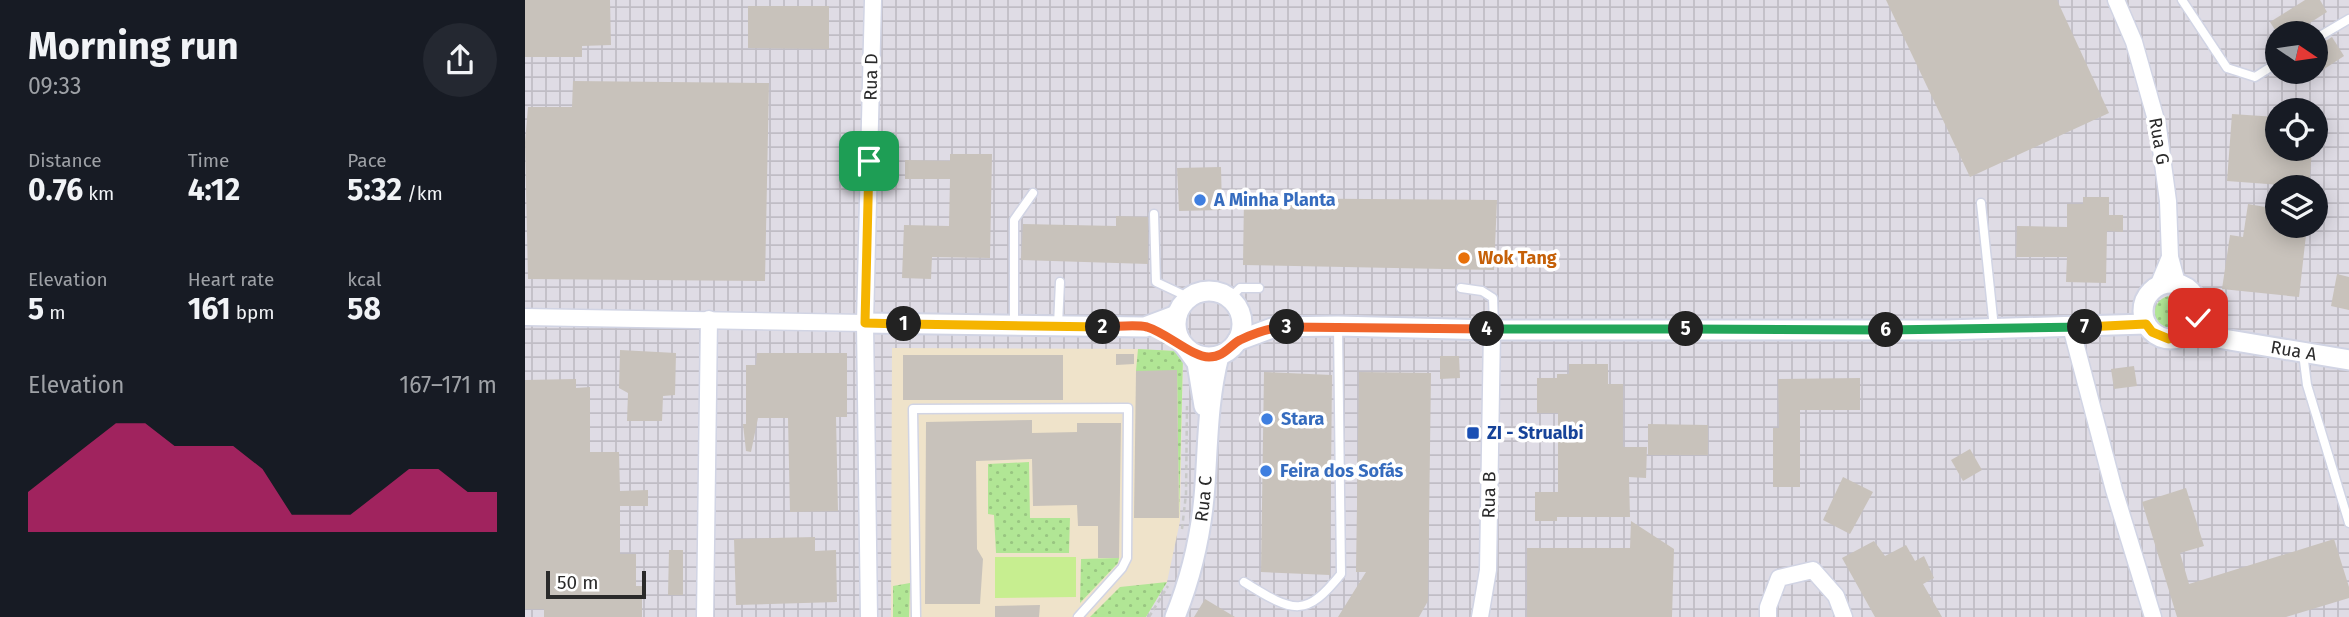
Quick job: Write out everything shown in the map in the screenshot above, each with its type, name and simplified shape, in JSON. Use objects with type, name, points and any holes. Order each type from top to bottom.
[{"type":"street","name":"Rua D","points":[[869,617],[865,323],[873,0]]},
{"type":"street","name":"Rua G","points":[[2116,0],[2134,42],[2158,127],[2168,201],[2168,284]]},
{"type":"street","points":[[2116,327],[2144,303],[2168,284],[2193,293],[2199,311],[2196,324],[2188,334],[2169,339],[2152,332],[2146,324],[2144,303]]},
{"type":"street","points":[[1184,346],[1177,334],[1177,315],[1188,298],[1209,290],[1275,327]]},
{"type":"street","points":[[1235,306],[1237,341]]},
{"type":"street","name":"Rua A","points":[[2199,311],[2239,342]]},
{"type":"street","points":[[525,317],[1145,327],[1177,315]]},
{"type":"street","points":[[705,617],[709,319]]},
{"type":"street","points":[[1145,327],[1202,357],[1219,356],[1237,341],[1275,327],[1994,328],[2116,327],[2146,324]]},
{"type":"street","points":[[2071,327],[2113,490],[2153,617]]},
{"type":"street","name":"Rua B","points":[[1480,617],[1488,570],[1493,329]]},
{"type":"street","name":"Rua A","points":[[2188,334],[2349,360]]},
{"type":"street","name":"Rua C","points":[[1184,346],[1197,363],[1207,421]]},
{"type":"street","name":"Rua C","points":[[1175,617],[1195,556],[1205,487],[1207,421],[1219,356]]},
{"type":"street","points":[[1768,617],[1768,607],[1779,578],[1813,570],[1836,596],[1845,617]]},
{"type":"street","name":"Rua C","points":[[1163,617],[1189,573]]},
{"type":"lane","points":[[2182,0],[2227,68],[2255,77],[2265,71]]},
{"type":"lane","points":[[2328,31],[2349,19]]},
{"type":"lane","points":[[1014,326],[1014,220],[1033,193]]},
{"type":"lane","points":[[1981,203],[1994,328]]},
{"type":"lane","points":[[1154,214],[1156,282],[1188,298]]},
{"type":"lane","points":[[1058,327],[1060,282]]},
{"type":"lane","points":[[1235,306],[1240,288],[1259,288]]},
{"type":"lane","points":[[1461,288],[1482,291],[1493,298],[1493,329]]},
{"type":"lane","points":[[1321,607],[1341,574],[1338,326]]},
{"type":"lane","points":[[2303,353],[2307,386],[2349,523]]},
{"type":"lane","points":[[916,617],[913,410],[1128,408],[1127,558],[1122,568],[1078,617]]},
{"type":"lane","points":[[1244,582],[1300,617]]},
{"type":"path","points":[[1181,538],[1186,494],[1187,405]]},
{"type":"path","points":[[1149,617],[1169,584]]},
{"type":"shaded area","points":[[525,0],[2349,0],[2349,617],[525,617]]},
{"type":"shaded area","points":[[892,348],[1138,349],[1176,351],[1183,357],[1180,521],[1167,582],[1146,617],[891,617]]},
{"type":"green space","points":[[2171,296],[2182,301],[2187,312],[2182,323],[2171,328],[2160,323],[2155,312],[2160,301]]},
{"type":"green space","points":[[1138,349],[1176,351],[1183,357],[1179,518],[1177,371],[1136,371]]},
{"type":"green space","points":[[1029,462],[1030,518],[1070,518],[1069,553],[996,553],[994,515],[988,514],[988,464]]},
{"type":"green space","points":[[995,557],[1076,557],[1076,597],[995,598]]},
{"type":"green space","points":[[1119,558],[1118,563],[1080,603],[1081,559]]},
{"type":"green space","points":[[1167,582],[1146,617],[1090,617],[1120,587]]},
{"type":"green space","points":[[910,583],[909,617],[893,617],[893,586]]},
{"type":"building","points":[[525,0],[610,0],[611,45],[582,46],[582,57],[525,57]]},
{"type":"building","points":[[1886,0],[2057,0],[2109,113],[1970,177]]},
{"type":"building","points":[[2305,0],[2320,0],[2327,12],[2313,21],[2272,21]]},
{"type":"building","points":[[748,6],[829,6],[829,49],[748,48]]},
{"type":"building","points":[[2332,37],[2344,56],[2328,66],[2328,40]]},
{"type":"building","points":[[573,81],[769,83],[765,281],[528,279],[525,142],[528,107],[572,107]]},
{"type":"building","points":[[2232,114],[2265,116],[2265,161],[2311,161],[2310,175],[2265,175],[2265,184],[2227,181]]},
{"type":"building","points":[[950,154],[992,154],[990,258],[932,257],[931,279],[902,278],[904,225],[949,226],[950,179],[905,179],[905,160],[950,161]]},
{"type":"building","points":[[1221,167],[1222,210],[1179,211],[1177,168]]},
{"type":"building","points":[[2083,197],[2109,197],[2109,215],[2123,215],[2123,232],[2107,231],[2106,283],[2066,282],[2067,257],[2016,257],[2017,226],[2067,227],[2067,204],[2083,204]]},
{"type":"building","points":[[1244,198],[1497,200],[1494,270],[1243,265]]},
{"type":"building","points":[[2248,204],[2265,207],[2265,238],[2306,238],[2299,297],[2222,289],[2230,235],[2243,237]]},
{"type":"building","points":[[1116,216],[1148,217],[1148,264],[1021,260],[1023,224],[1116,226]]},
{"type":"building","points":[[2337,274],[2349,277],[2349,310],[2331,306]]},
{"type":"building","points":[[620,350],[676,353],[675,395],[663,396],[662,421],[627,421],[628,393],[619,388]]},
{"type":"building","points":[[757,353],[847,353],[847,417],[836,417],[838,511],[790,512],[788,418],[758,418],[751,452],[746,451],[743,424],[746,424],[746,365],[756,365]]},
{"type":"building","points":[[1116,354],[1134,354],[1134,364],[1116,365]]},
{"type":"building","points":[[903,355],[1063,355],[1063,400],[903,400]]},
{"type":"building","points":[[1440,356],[1459,356],[1460,378],[1440,379]]},
{"type":"building","points":[[1569,364],[1608,364],[1608,384],[1623,384],[1623,447],[1647,447],[1646,478],[1629,477],[1630,517],[1557,517],[1557,521],[1535,521],[1535,492],[1558,492],[1558,413],[1537,413],[1537,378],[1557,378],[1557,374],[1569,374]]},
{"type":"building","points":[[2134,366],[2137,386],[2114,389],[2111,369]]},
{"type":"building","points":[[1177,370],[1179,518],[1134,518],[1136,371]]},
{"type":"building","points":[[1264,372],[1332,375],[1330,575],[1261,572]]},
{"type":"building","points":[[1359,372],[1431,373],[1428,601],[1419,617],[1338,617],[1366,572],[1356,572]]},
{"type":"building","points":[[1860,378],[1860,410],[1800,410],[1800,487],[1773,487],[1773,428],[1779,428],[1778,379]]},
{"type":"building","points":[[576,379],[576,388],[590,387],[590,452],[619,452],[620,491],[648,490],[648,506],[620,506],[620,554],[636,554],[636,586],[642,586],[642,617],[544,617],[544,609],[525,609],[525,380]]},
{"type":"building","points":[[1032,420],[1032,433],[1077,432],[1077,423],[1121,423],[1119,558],[1098,558],[1098,526],[1078,526],[1077,505],[1033,506],[1032,459],[976,461],[977,549],[983,559],[980,604],[925,604],[926,422]]},
{"type":"building","points":[[1648,424],[1708,425],[1708,455],[1648,455]]},
{"type":"building","points":[[1970,449],[1982,470],[1963,481],[1951,460]]},
{"type":"building","points":[[1843,477],[1873,492],[1850,534],[1823,520]]},
{"type":"building","points":[[2186,488],[2204,546],[2180,553],[2189,584],[2334,539],[2349,587],[2349,598],[2286,617],[2177,617],[2142,502]]},
{"type":"building","points":[[1631,521],[1674,549],[1672,617],[1527,617],[1527,548],[1630,548]]},
{"type":"building","points":[[815,537],[815,551],[836,550],[837,602],[736,605],[734,539]]},
{"type":"building","points":[[1874,541],[1885,556],[1906,545],[1915,561],[1924,556],[1934,578],[1923,584],[1942,617],[1875,617],[1842,558]]},
{"type":"building","points":[[669,550],[683,550],[683,595],[668,595]]},
{"type":"building","points":[[1205,599],[1235,617],[1194,617]]},
{"type":"building","points":[[1040,605],[1039,617],[995,617],[995,606]]},
{"type":"place","name":"A Minha Planta","points":[[1200,200]]},
{"type":"place","name":"Wok Tang","points":[[1464,258]]},
{"type":"place","name":"Stara","points":[[1267,419]]},
{"type":"place","name":"ZI - Strualbi","points":[[1473,433]]},
{"type":"place","name":"Feira dos Sofás","points":[[1266,471]]},
{"type":"route","points":[[869,161],[865,323],[1145,327],[1181,343],[1193,354],[1210,357],[1226,352],[1237,341],[1275,327],[1947,330],[2146,324],[2152,332],[2169,339],[2188,334],[2198,318]]}]
